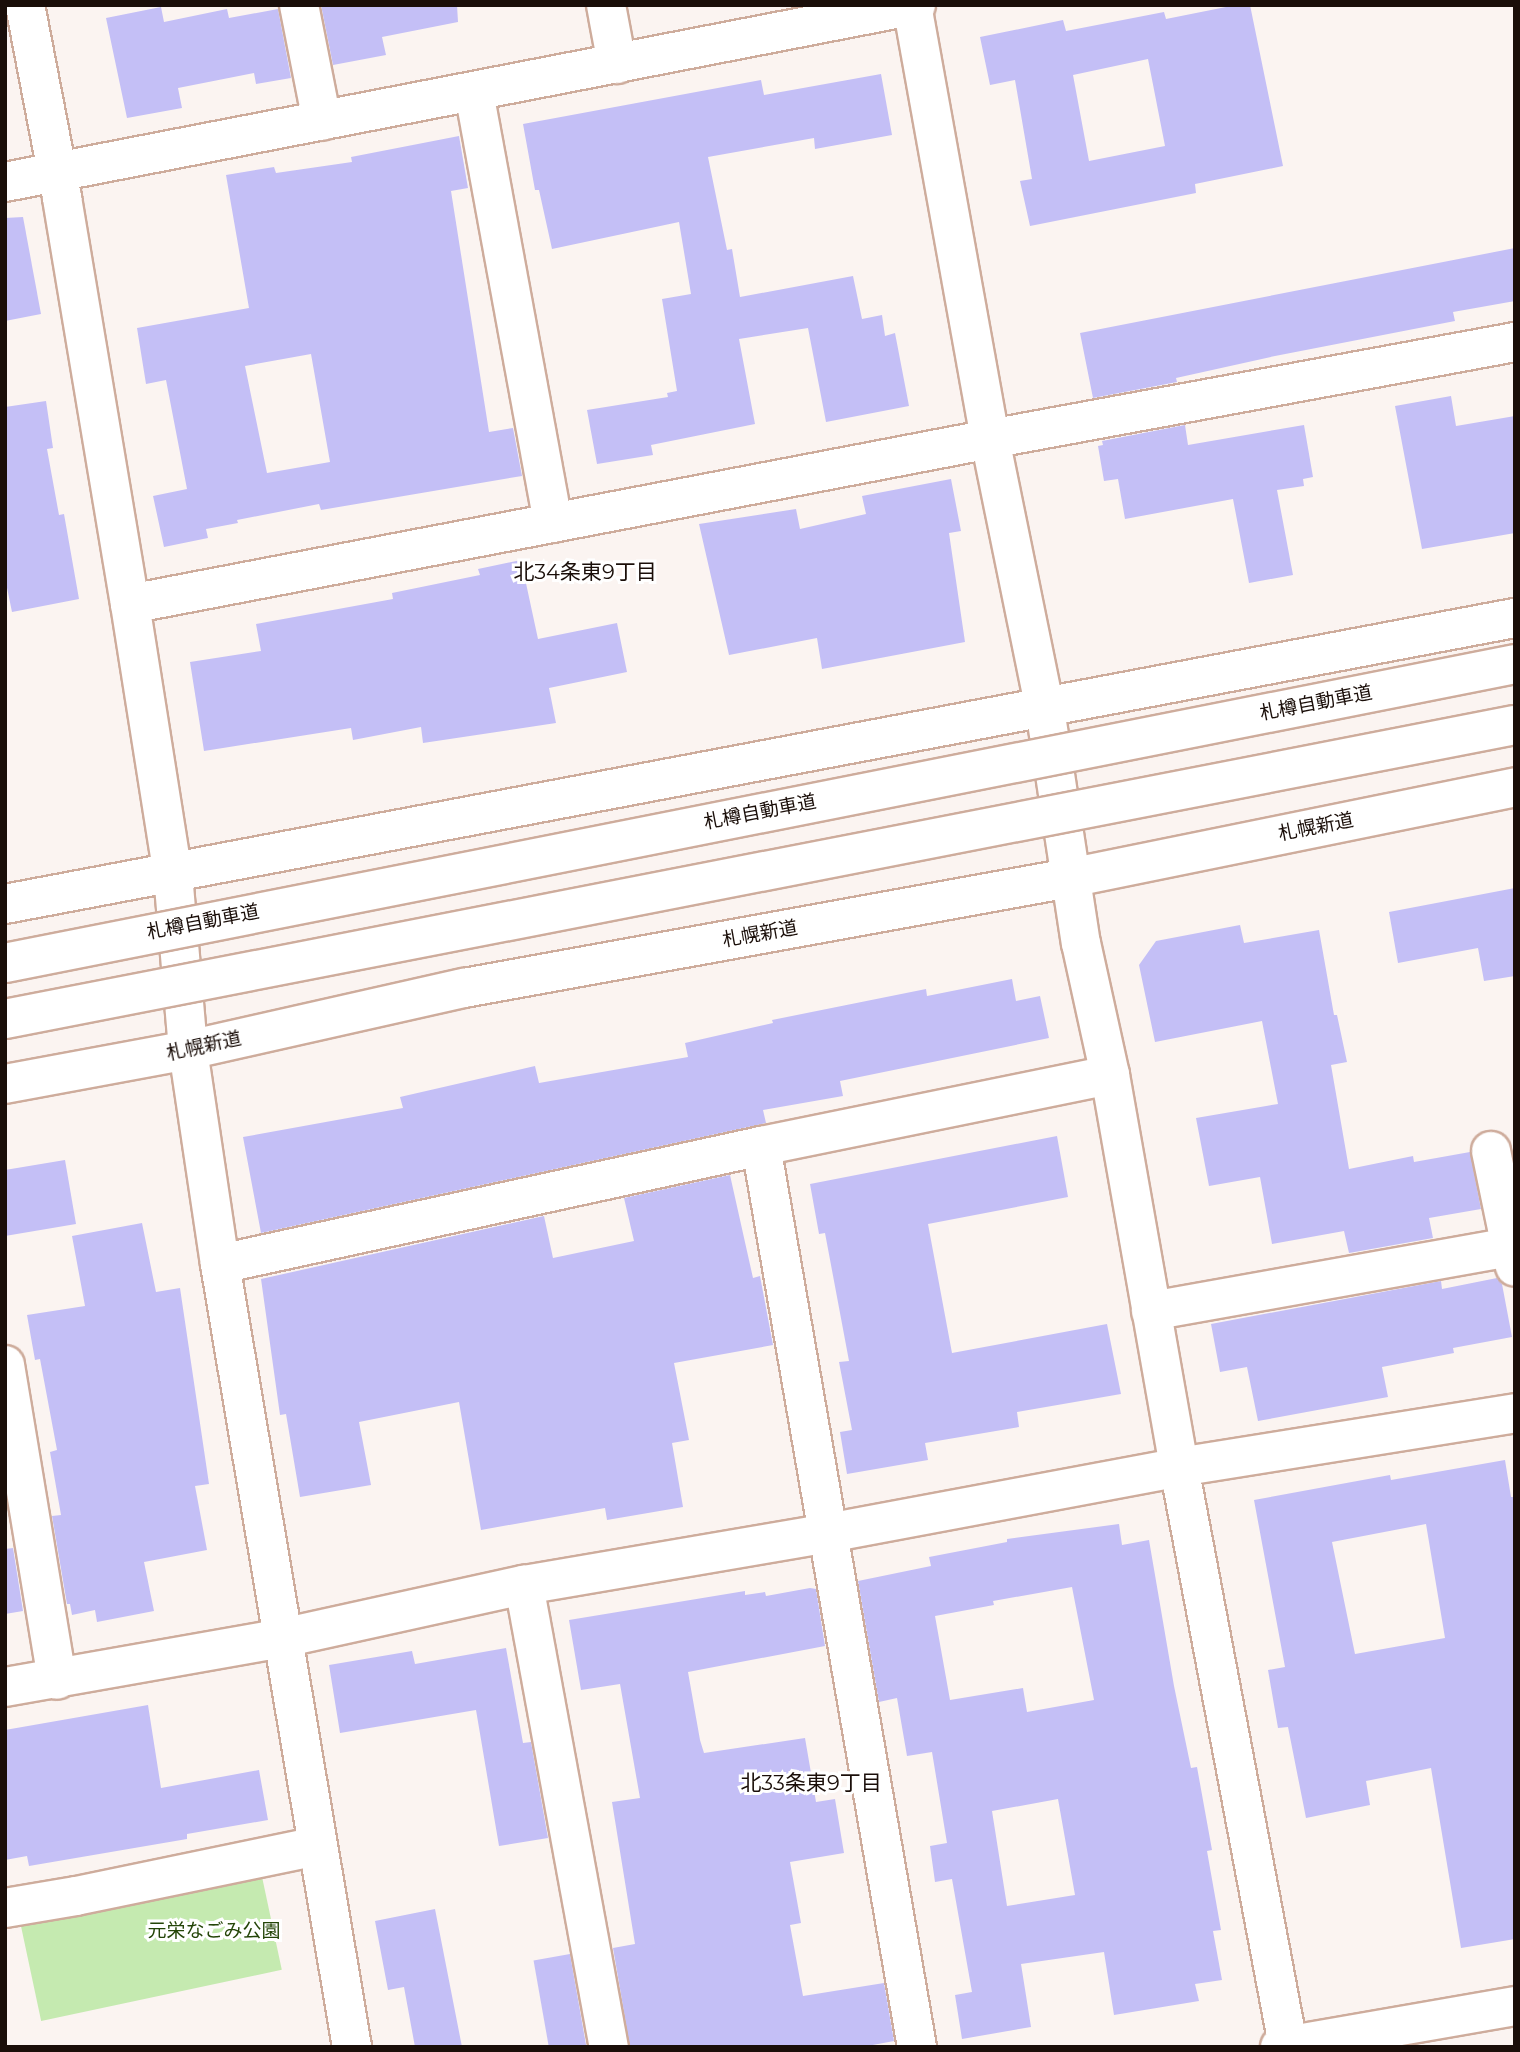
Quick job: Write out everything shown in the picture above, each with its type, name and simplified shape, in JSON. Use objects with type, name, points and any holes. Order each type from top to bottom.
[{"type":"main road","points":[[25,5],[58,174],[130,604],[173,874],[188,1050],[220,1264],[352,2047]]},
{"type":"main road","points":[[299,5],[322,121]]},
{"type":"main road","points":[[606,5],[617,64]]},
{"type":"main road","points":[[5,183],[914,6],[990,439],[1045,709],[1069,878],[1110,1075],[1284,2046],[1515,2006]]},
{"type":"main road","points":[[474,92],[553,523]]},
{"type":"main road","points":[[130,604],[990,439],[1515,342]]},
{"type":"main road","points":[[5,904],[1515,618]]},
{"type":"main road","name":"札樽自動車道","points":[[5,963],[1515,664]]},
{"type":"main road","points":[[5,1019],[1515,725]]},
{"type":"main road","name":"札幌新道","points":[[5,1084],[188,1050],[464,988],[1069,878],[1515,787]]},
{"type":"main road","points":[[220,1264],[761,1146],[1110,1075]]},
{"type":"main road","points":[[761,1146],[917,2047]]},
{"type":"main road","points":[[1151,1311],[1513,1254],[1491,1151]]},
{"type":"main road","points":[[5,1365],[57,1680]]},
{"type":"main road","points":[[5,1688],[282,1638],[524,1585],[828,1533],[1179,1467],[1515,1413]]},
{"type":"main road","points":[[524,1585],[609,2047]]},
{"type":"main road","points":[[5,1908],[317,1846]]},
{"type":"green space","name":"元栄なごみ公園","points":[[261,1872],[282,1970],[41,2021],[20,1923]]},
{"type":"building","points":[[321,5],[457,5],[458,22],[382,37],[386,55],[333,65]]},
{"type":"building","points":[[1236,5],[1250,5],[1283,166],[1195,184],[1196,193],[1030,226],[1020,181],[1032,179],[1015,80],[990,85],[980,37],[1063,20],[1066,31],[1164,12],[1166,19]],"holes":[[[1148,59],[1165,146],[1089,161],[1073,75]]]},
{"type":"building","points":[[161,7],[164,22],[227,9],[229,18],[278,9],[291,78],[256,84],[254,73],[178,88],[182,108],[127,118],[106,18]]},
{"type":"building","points":[[881,74],[892,135],[815,149],[814,138],[708,157],[727,250],[732,249],[740,297],[853,276],[862,319],[882,315],[885,336],[895,333],[909,406],[826,422],[808,328],[739,339],[755,424],[651,445],[653,455],[597,464],[587,410],[668,397],[667,393],[677,391],[662,299],[691,294],[679,222],[552,249],[539,190],[535,190],[523,124],[761,80],[764,95]]},
{"type":"building","points":[[459,136],[468,188],[451,191],[489,432],[513,428],[522,476],[321,510],[319,504],[237,520],[238,523],[206,529],[208,538],[164,547],[153,496],[187,489],[166,380],[146,384],[137,328],[249,308],[226,175],[274,167],[276,173],[352,162],[351,157]],"holes":[[[311,354],[330,462],[267,473],[245,366]]]},
{"type":"building","points":[[23,217],[41,314],[5,321],[5,218]]},
{"type":"building","points":[[1515,248],[1515,301],[1453,312],[1455,321],[1275,356],[1176,378],[1177,382],[1093,398],[1080,333]]},
{"type":"building","points":[[1451,396],[1456,426],[1515,416],[1515,533],[1422,549],[1395,406]]},
{"type":"building","points":[[46,401],[53,448],[47,449],[59,515],[64,514],[79,599],[12,612],[5,578],[5,407]]},
{"type":"building","points":[[1185,425],[1188,445],[1304,425],[1313,477],[1303,479],[1304,486],[1277,490],[1293,575],[1249,583],[1233,499],[1125,519],[1118,479],[1104,481],[1098,446],[1103,445],[1102,441]]},
{"type":"building","points":[[951,479],[961,531],[949,533],[965,642],[822,669],[817,638],[729,655],[699,524],[796,509],[800,529],[866,514],[862,496]]},
{"type":"building","points":[[521,560],[538,639],[617,623],[627,672],[549,688],[556,723],[423,743],[421,727],[353,740],[351,728],[204,751],[190,662],[261,651],[256,624],[393,599],[392,593],[480,575],[478,569]]},
{"type":"building","points":[[1515,888],[1515,976],[1484,981],[1478,948],[1398,963],[1389,912]]},
{"type":"building","points":[[1240,925],[1244,943],[1319,930],[1334,1015],[1337,1015],[1347,1062],[1331,1065],[1349,1169],[1413,1156],[1414,1162],[1470,1152],[1481,1209],[1429,1218],[1433,1238],[1349,1253],[1344,1231],[1272,1244],[1260,1177],[1209,1186],[1196,1118],[1278,1104],[1262,1021],[1155,1042],[1139,965],[1156,941]]},
{"type":"building","points":[[1012,979],[1016,1001],[1040,996],[1049,1038],[840,1081],[843,1096],[763,1110],[766,1123],[261,1233],[243,1137],[403,1108],[400,1097],[535,1066],[539,1083],[688,1057],[685,1043],[773,1023],[772,1020],[926,989],[927,996]]},
{"type":"building","points":[[1057,1136],[1068,1197],[928,1224],[952,1353],[1107,1324],[1121,1394],[1017,1412],[1019,1427],[925,1443],[928,1460],[847,1474],[840,1432],[852,1430],[839,1362],[849,1361],[825,1233],[819,1234],[810,1184]]},
{"type":"building","points":[[65,1160],[76,1224],[5,1236],[5,1170]]},
{"type":"building","points":[[730,1175],[753,1278],[760,1276],[773,1345],[674,1363],[689,1440],[672,1443],[683,1507],[607,1520],[605,1508],[481,1530],[459,1402],[359,1422],[371,1485],[300,1497],[286,1414],[280,1415],[261,1279],[544,1216],[553,1258],[634,1241],[624,1198]]},
{"type":"building","points":[[142,1223],[156,1292],[180,1288],[209,1484],[195,1486],[207,1550],[144,1562],[154,1611],[97,1622],[95,1610],[72,1615],[70,1604],[67,1604],[52,1516],[61,1515],[50,1452],[57,1450],[40,1359],[35,1360],[27,1315],[85,1306],[72,1236]]},
{"type":"building","points":[[1497,1278],[1502,1284],[1512,1337],[1453,1348],[1454,1353],[1382,1367],[1388,1397],[1258,1421],[1247,1367],[1220,1372],[1211,1324],[1441,1281],[1442,1289]]},
{"type":"building","points":[[1505,1460],[1511,1497],[1515,1497],[1515,1939],[1461,1948],[1431,1768],[1366,1781],[1370,1805],[1306,1818],[1288,1727],[1278,1728],[1268,1670],[1285,1667],[1254,1500],[1390,1475],[1391,1480]],"holes":[[[1426,1524],[1445,1638],[1355,1654],[1332,1542]]]},
{"type":"building","points":[[1119,1524],[1122,1545],[1149,1540],[1174,1686],[1191,1768],[1197,1767],[1212,1850],[1207,1851],[1221,1930],[1213,1931],[1222,1980],[1195,1984],[1199,2001],[1114,2015],[1104,1952],[1021,1964],[1031,2027],[962,2039],[955,1995],[972,1992],[952,1879],[935,1882],[930,1846],[947,1843],[932,1752],[907,1756],[897,1698],[879,1702],[858,1581],[931,1566],[929,1557],[1007,1542],[1007,1539]],"holes":[[[1072,1587],[1094,1700],[1027,1712],[1023,1688],[950,1700],[935,1616],[994,1605],[993,1601]],[[1058,1799],[1075,1895],[1007,1906],[992,1811]]]},
{"type":"building","points":[[13,1548],[23,1611],[5,1614],[5,1549]]},
{"type":"building","points":[[816,1589],[825,1646],[688,1672],[700,1740],[704,1753],[805,1738],[816,1802],[835,1799],[844,1853],[790,1862],[801,1923],[790,1925],[803,1996],[884,1983],[894,2041],[862,2047],[630,2047],[613,1948],[635,1944],[612,1802],[640,1798],[620,1684],[581,1690],[569,1620],[745,1591],[745,1595],[765,1592],[766,1596]]},
{"type":"building","points":[[506,1648],[523,1743],[531,1742],[548,1838],[499,1846],[476,1710],[340,1733],[329,1665],[412,1651],[415,1664]]},
{"type":"building","points":[[148,1705],[161,1788],[259,1770],[268,1820],[187,1834],[187,1839],[29,1866],[27,1856],[5,1860],[5,1730]]},
{"type":"building","points":[[435,1909],[462,2047],[415,2047],[404,1987],[388,1990],[375,1921]]},
{"type":"building","points":[[570,1954],[586,2047],[549,2047],[534,1960]]},
{"type":"district","name":"北34条東9丁目","points":[[585,572]]},
{"type":"district","name":"北33条東9丁目","points":[[811,1783]]}]
